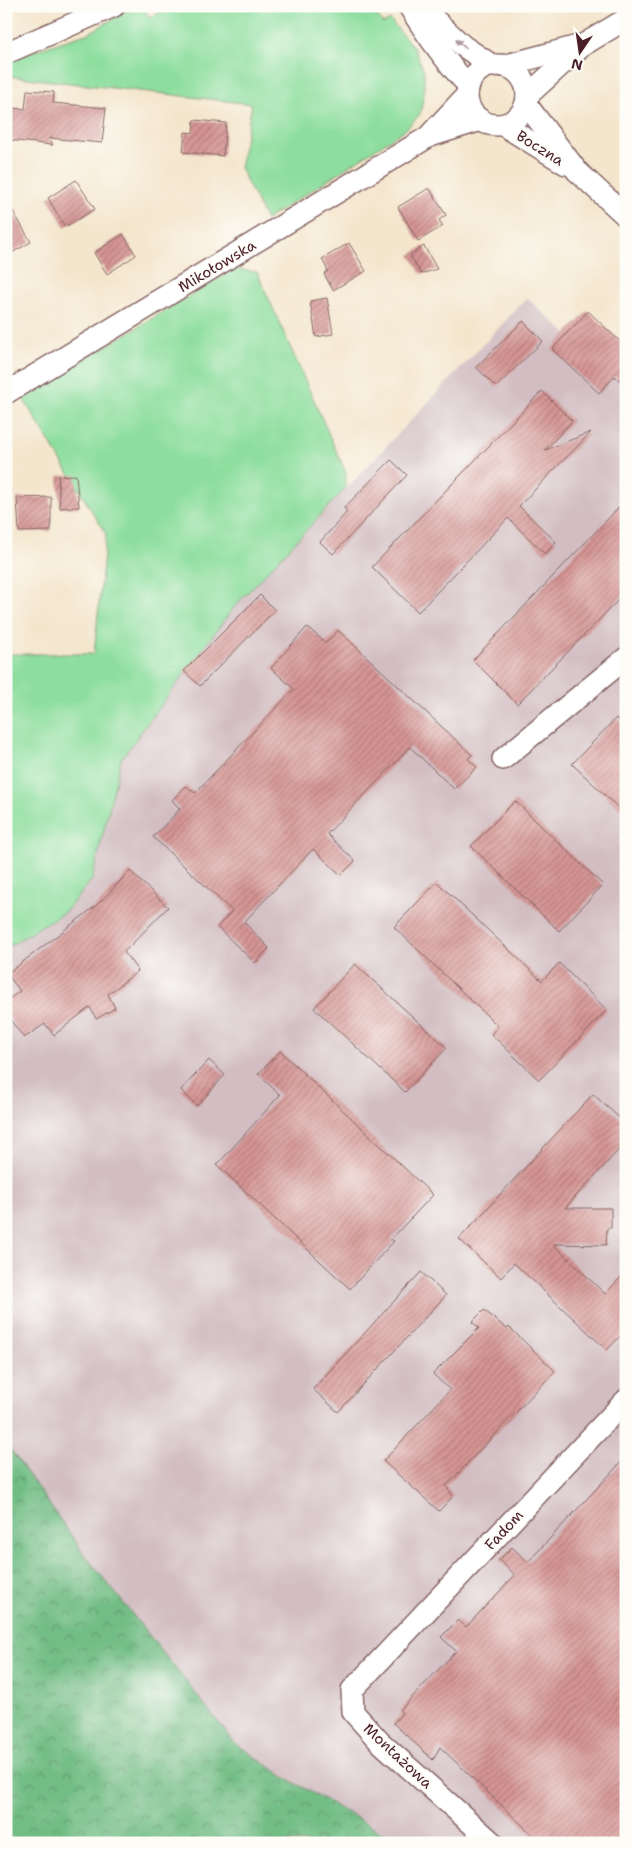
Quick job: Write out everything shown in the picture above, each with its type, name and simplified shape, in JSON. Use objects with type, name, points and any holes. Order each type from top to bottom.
[{"type":"street","points":[[6,53],[114,6]]},
{"type":"street","points":[[409,6],[432,42],[468,90],[471,109],[481,120],[492,125],[503,125],[517,118],[526,100],[583,45],[626,19]]},
{"type":"street","points":[[416,6],[433,18],[463,46],[498,66],[513,70],[521,77],[526,86],[526,100]]},
{"type":"street","points":[[468,90],[478,72],[583,45]]},
{"type":"street","name":"Mikołowska","points":[[428,137],[468,90]]},
{"type":"street","name":"Boczna","points":[[526,100],[577,170],[626,216]]},
{"type":"street","name":"Mikołowska","points":[[6,394],[428,137],[481,120]]},
{"type":"street","name":"Boczna","points":[[503,125],[577,170]]},
{"type":"street","points":[[503,759],[626,658]]},
{"type":"street","name":"Fadom","points":[[382,1659],[626,1400]]},
{"type":"street","name":"Montażowa","points":[[382,1659],[352,1690],[353,1712],[380,1742],[493,1843]]},
{"type":"shaded area","points":[[527,298],[626,387],[626,1843],[401,1843],[285,1778],[235,1743],[85,1555],[6,1443],[6,948],[66,911],[92,880],[121,759],[234,607]]},
{"type":"green space","points":[[135,6],[142,6],[150,18],[171,6],[370,6],[383,24],[390,20],[414,48],[424,71],[424,94],[420,114],[406,129],[266,220],[240,168],[252,104],[9,76],[12,58],[89,33]]},
{"type":"green space","points":[[234,269],[257,272],[346,473],[345,489],[234,607],[121,759],[92,880],[66,911],[6,948],[6,654],[94,654],[106,534],[22,397]]},
{"type":"green space","points":[[6,1443],[85,1555],[235,1743],[286,1778],[401,1843],[6,1843]]},
{"type":"building","points":[[27,90],[54,92],[53,103],[106,108],[102,143],[49,138],[53,145],[9,140],[12,108],[25,109]]},
{"type":"building","points":[[194,120],[226,123],[223,156],[183,152],[185,132],[193,133]]},
{"type":"building","points":[[76,180],[95,209],[65,227],[48,198]]},
{"type":"building","points":[[429,188],[446,215],[439,220],[443,226],[418,241],[398,207]]},
{"type":"building","points":[[6,199],[31,242],[6,256]]},
{"type":"building","points":[[123,234],[136,255],[107,274],[94,253]]},
{"type":"building","points":[[349,243],[366,271],[333,290],[324,274],[328,271],[322,259]]},
{"type":"building","points":[[424,246],[437,269],[421,274],[410,255]]},
{"type":"building","points":[[327,298],[333,334],[316,337],[310,301]]},
{"type":"building","points":[[588,311],[626,347],[626,387],[615,376],[599,393],[552,349]]},
{"type":"building","points":[[523,321],[543,341],[496,387],[476,367]]},
{"type":"building","points":[[542,391],[572,421],[545,450],[591,432],[519,506],[556,542],[545,554],[508,518],[418,612],[372,567]]},
{"type":"building","points":[[391,460],[407,475],[333,554],[320,542],[347,512],[344,508]]},
{"type":"building","points":[[76,475],[79,507],[60,508],[58,476]]},
{"type":"building","points":[[51,497],[51,531],[19,532],[17,498]]},
{"type":"building","points":[[626,500],[626,592],[517,704],[473,660]]},
{"type":"building","points":[[260,595],[275,610],[200,686],[184,671]]},
{"type":"building","points":[[307,627],[326,643],[338,630],[472,755],[468,759],[477,767],[454,789],[410,747],[327,834],[355,861],[341,875],[313,849],[244,922],[269,948],[255,963],[217,927],[232,911],[153,837],[180,809],[172,800],[186,786],[195,793],[294,689],[271,668]]},
{"type":"building","points":[[616,718],[626,727],[626,815],[572,764]]},
{"type":"building","points":[[515,801],[603,885],[559,931],[471,846]]},
{"type":"building","points":[[130,871],[168,907],[124,952],[138,971],[108,994],[115,1008],[96,1019],[90,1007],[54,1035],[45,1024],[24,1038],[6,1014],[6,1001],[20,991],[7,974],[97,905]]},
{"type":"building","points":[[437,882],[542,981],[559,963],[607,1010],[539,1080],[491,1034],[498,1026],[394,927]]},
{"type":"building","points":[[355,964],[447,1048],[405,1092],[314,1008]]},
{"type":"building","points":[[280,1051],[433,1195],[391,1239],[394,1241],[350,1289],[217,1165],[280,1095],[258,1074]]},
{"type":"building","points":[[209,1060],[225,1075],[197,1106],[181,1090]]},
{"type":"building","points":[[593,1094],[626,1124],[626,1142],[565,1208],[611,1208],[611,1228],[607,1228],[606,1245],[553,1244],[605,1294],[626,1272],[626,1330],[607,1350],[514,1263],[501,1278],[459,1239]]},
{"type":"building","points":[[421,1272],[446,1295],[338,1412],[313,1389]]},
{"type":"building","points":[[484,1310],[507,1329],[509,1327],[555,1371],[446,1486],[453,1496],[439,1511],[383,1461],[450,1390],[433,1374],[479,1328],[472,1322]]},
{"type":"building","points":[[626,1457],[626,1843],[541,1843],[440,1747],[433,1760],[393,1723],[402,1713],[400,1710],[456,1651],[441,1637],[458,1620],[466,1627],[515,1575],[499,1560],[512,1547],[528,1562]]}]
